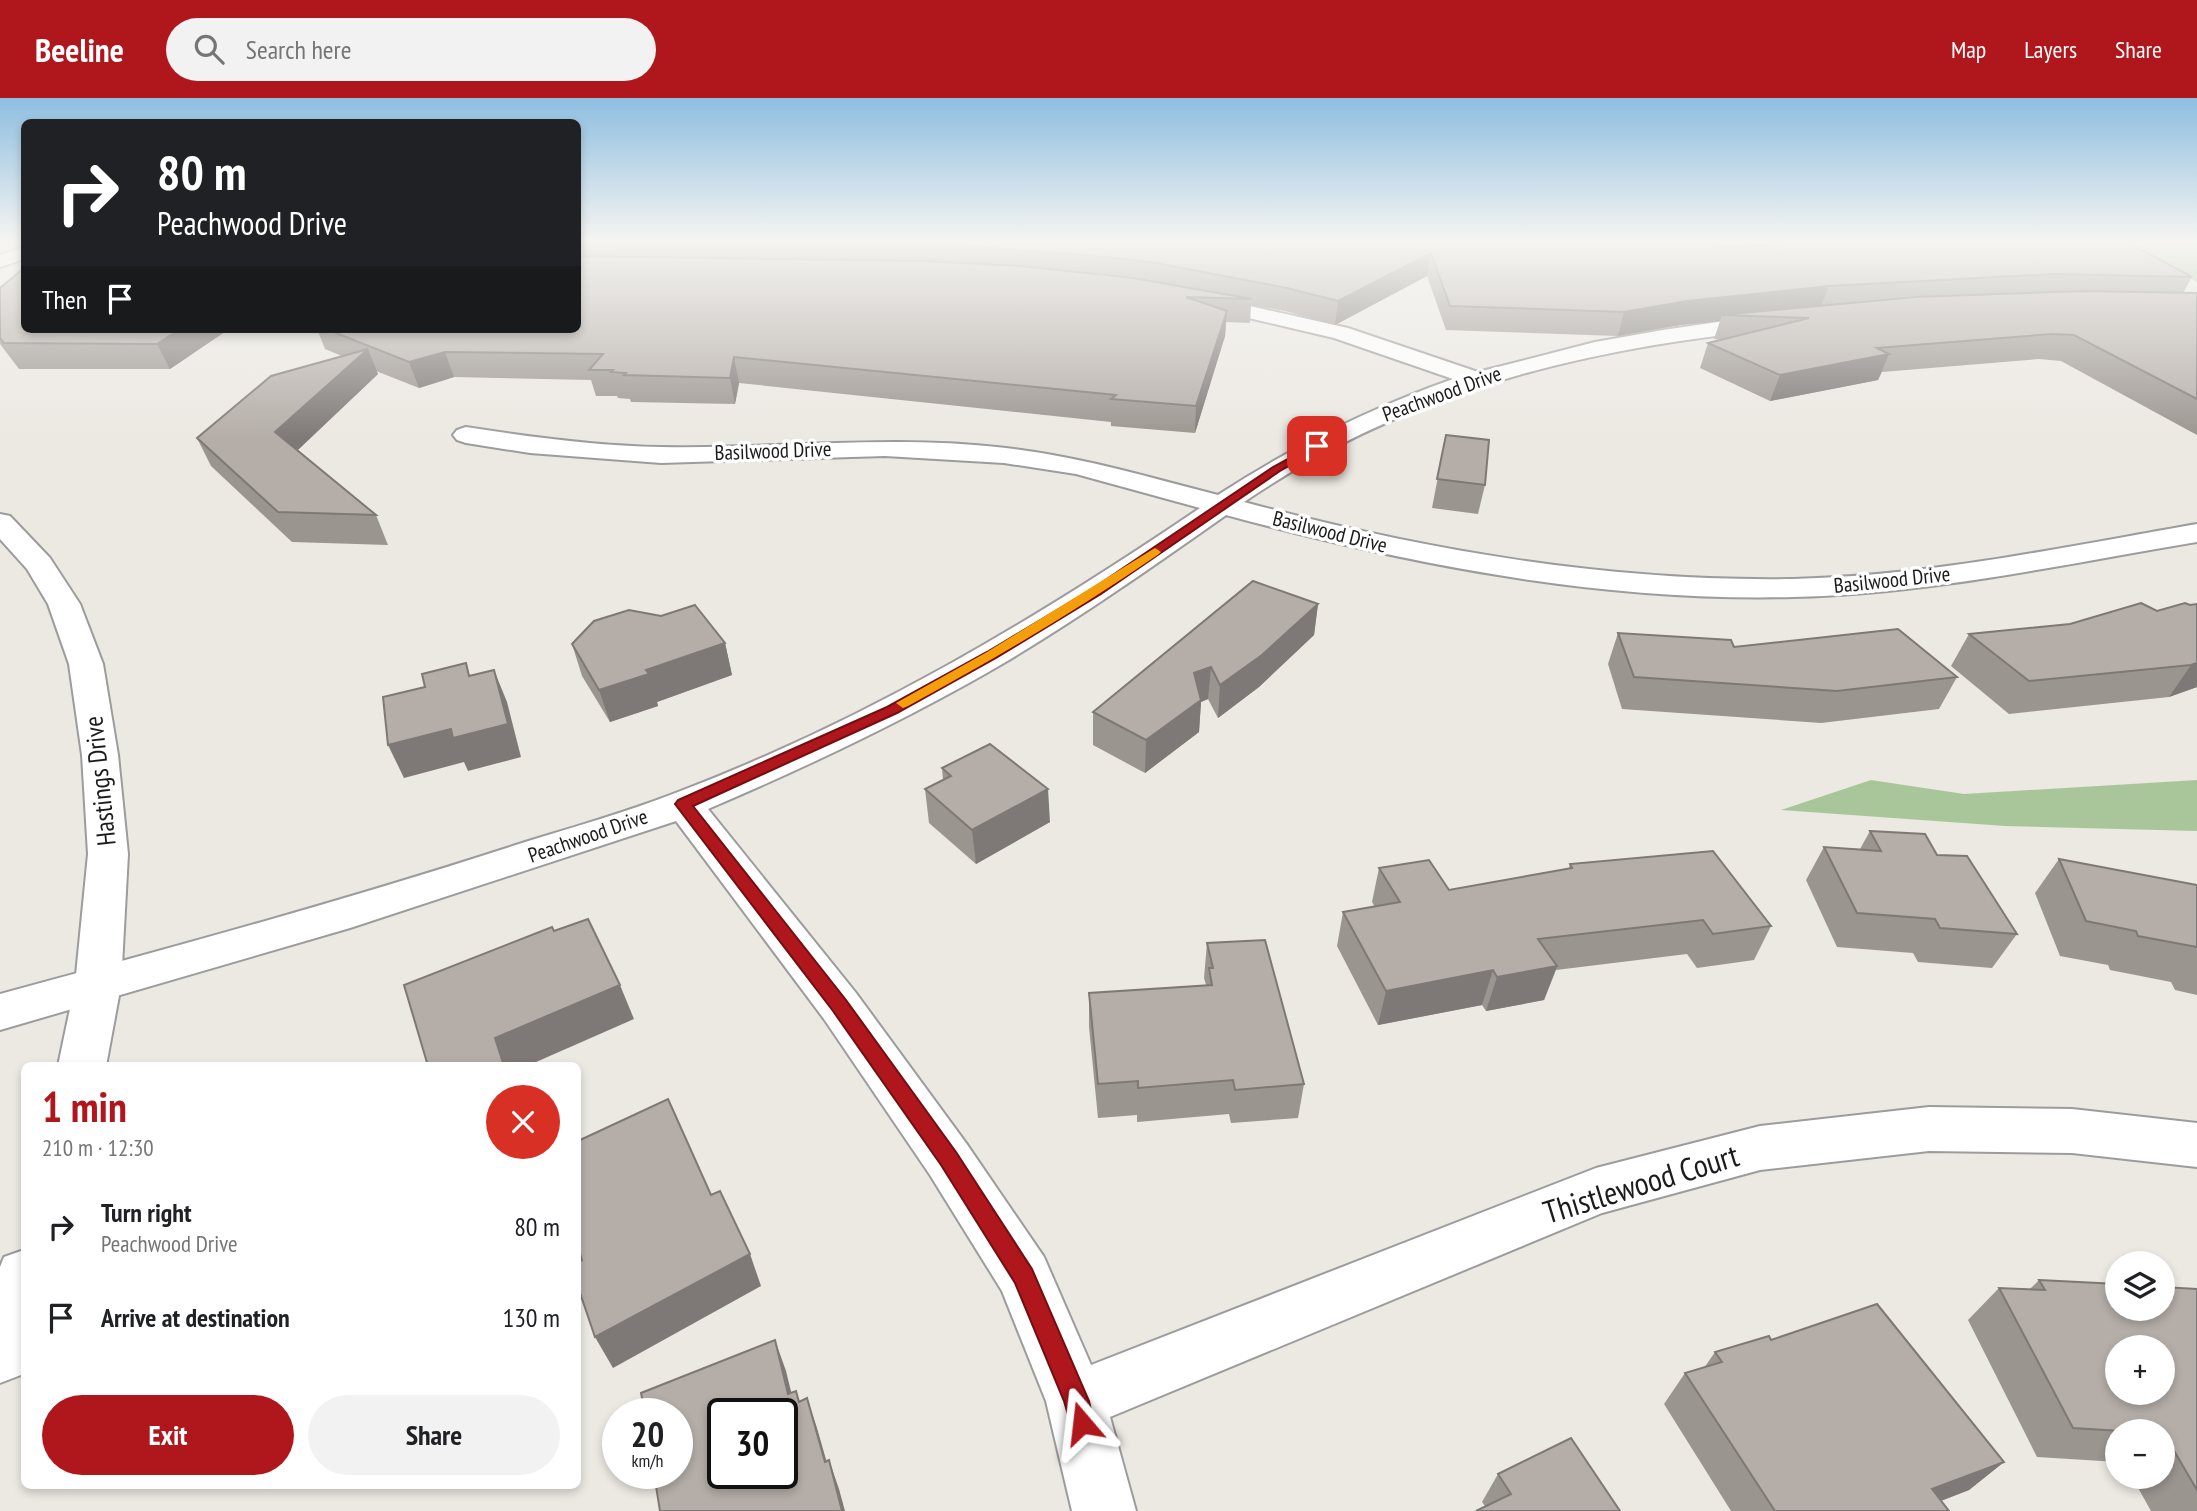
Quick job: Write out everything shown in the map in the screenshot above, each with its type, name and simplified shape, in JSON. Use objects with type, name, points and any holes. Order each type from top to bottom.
[{"type":"street","points":[[1232,308],[1340,333],[1477,379]]},
{"type":"street","name":"Peachwood Drive","points":[[0,1012],[450,883],[683,804],[892,710],[1096,592],[1277,469],[1337,435],[1401,406],[1477,379],[1613,345],[1697,331],[1800,319],[1890,313]]},
{"type":"street","name":"Basilwood Drive","points":[[466,435],[530,445],[661,455],[885,447],[959,450],[1078,466],[1353,539],[1445,559],[1543,573],[1701,587],[1794,588],[1919,578],[2197,533]]},
{"type":"street","name":"Hastings Drive","points":[[0,522],[39,564],[64,604],[86,664],[100,755],[108,855],[98,985],[83,1062]]},
{"type":"street","points":[[683,804],[840,1006],[948,1159],[1024,1276],[1076,1401],[1104,1511]]},
{"type":"street","name":"Thistlewood Court","points":[[1076,1401],[1596,1191],[1760,1148],[1928,1129],[2072,1130],[2197,1145]]},
{"type":"street","points":[[0,1354],[21,1286]]},
{"type":"green space","points":[[1871,780],[1964,794],[2197,780],[2197,831],[2005,826],[1781,810]]},
{"type":"building","points":[[0,308],[21,308],[21,333],[174,333],[157,344],[4,343],[0,338]]},
{"type":"building","points":[[581,308],[1218,308],[1227,311],[1196,406],[1111,399],[1116,395],[734,357],[730,378],[624,375],[626,373],[611,372],[613,370],[589,370],[603,354],[445,352],[409,362],[336,333],[581,333]]},
{"type":"building","points":[[1506,308],[1647,308],[1624,312]]},
{"type":"building","points":[[1798,308],[2197,308],[2197,399],[2074,335],[2052,334],[1877,348],[1889,354],[1780,375],[1708,343],[1809,318],[1722,315]]},
{"type":"building","points":[[368,349],[275,432],[376,515],[278,512],[197,438],[271,376]]},
{"type":"building","points":[[1446,435],[1489,440],[1485,485],[1437,479]]},
{"type":"building","points":[[1253,581],[1318,604],[1262,655],[1220,685],[1211,667],[1194,673],[1201,700],[1146,740],[1093,712]]},
{"type":"building","points":[[2141,603],[2157,611],[2185,603],[2197,604],[2197,663],[2029,681],[1969,634],[2070,624]]},
{"type":"building","points":[[695,605],[725,643],[646,670],[649,674],[599,690],[572,644],[594,621],[629,610],[661,616]]},
{"type":"building","points":[[1898,629],[1957,677],[1837,691],[1634,677],[1618,633],[1731,640],[1734,647]]},
{"type":"building","points":[[466,663],[469,676],[494,670],[508,724],[453,738],[451,729],[388,745],[383,697],[425,687],[422,674]]},
{"type":"building","points":[[990,744],[1048,789],[972,830],[925,789],[951,776],[942,768]]},
{"type":"building","points":[[1870,831],[1925,834],[1937,855],[1967,856],[2017,934],[1940,928],[1935,919],[1857,913],[1824,847],[1881,851]]},
{"type":"building","points":[[1713,851],[1771,926],[1713,934],[1703,920],[1538,939],[1557,966],[1497,977],[1493,970],[1386,991],[1343,912],[1400,902],[1379,868],[1429,860],[1449,890],[1572,868],[1570,864]]},
{"type":"building","points":[[2059,859],[2197,885],[2197,947],[2138,936],[2136,931],[2086,921]]},
{"type":"building","points":[[588,919],[620,985],[495,1038],[503,1062],[427,1062],[404,985],[552,927],[554,931]]},
{"type":"building","points":[[1265,940],[1304,1084],[1235,1090],[1233,1080],[1138,1088],[1138,1081],[1098,1084],[1089,993],[1212,985],[1209,968],[1213,968],[1207,943]]},
{"type":"building","points":[[668,1099],[711,1195],[720,1191],[750,1254],[595,1337],[581,1296],[581,1140]]},
{"type":"building","points":[[2039,1280],[2105,1283],[2105,1321],[2175,1321],[2175,1288],[2197,1289],[2197,1490],[2175,1452],[2175,1419],[2105,1419],[2105,1430],[2073,1428],[1999,1288],[2045,1290]]},
{"type":"building","points":[[1877,1304],[2004,1462],[1932,1489],[1949,1511],[1775,1511],[1685,1373],[1722,1362],[1715,1352],[1769,1336],[1771,1340]]},
{"type":"building","points":[[775,1340],[788,1394],[796,1391],[798,1398],[707,1398],[707,1489],[798,1489],[798,1398],[799,1402],[807,1398],[825,1462],[829,1460],[842,1511],[660,1511],[656,1489],[693,1489],[693,1398],[642,1398],[641,1393]]},
{"type":"building","points":[[1571,1438],[1620,1511],[1476,1511],[1511,1494],[1498,1474]]},
{"type":"slow traffic","points":[[903,703],[991,655],[1096,592],[1155,552]]},
{"type":"route","points":[[1082,1423],[1076,1401],[1024,1276],[948,1159],[840,1006],[683,804],[892,710],[991,655],[1096,592],[1277,469],[1317,446]]}]
